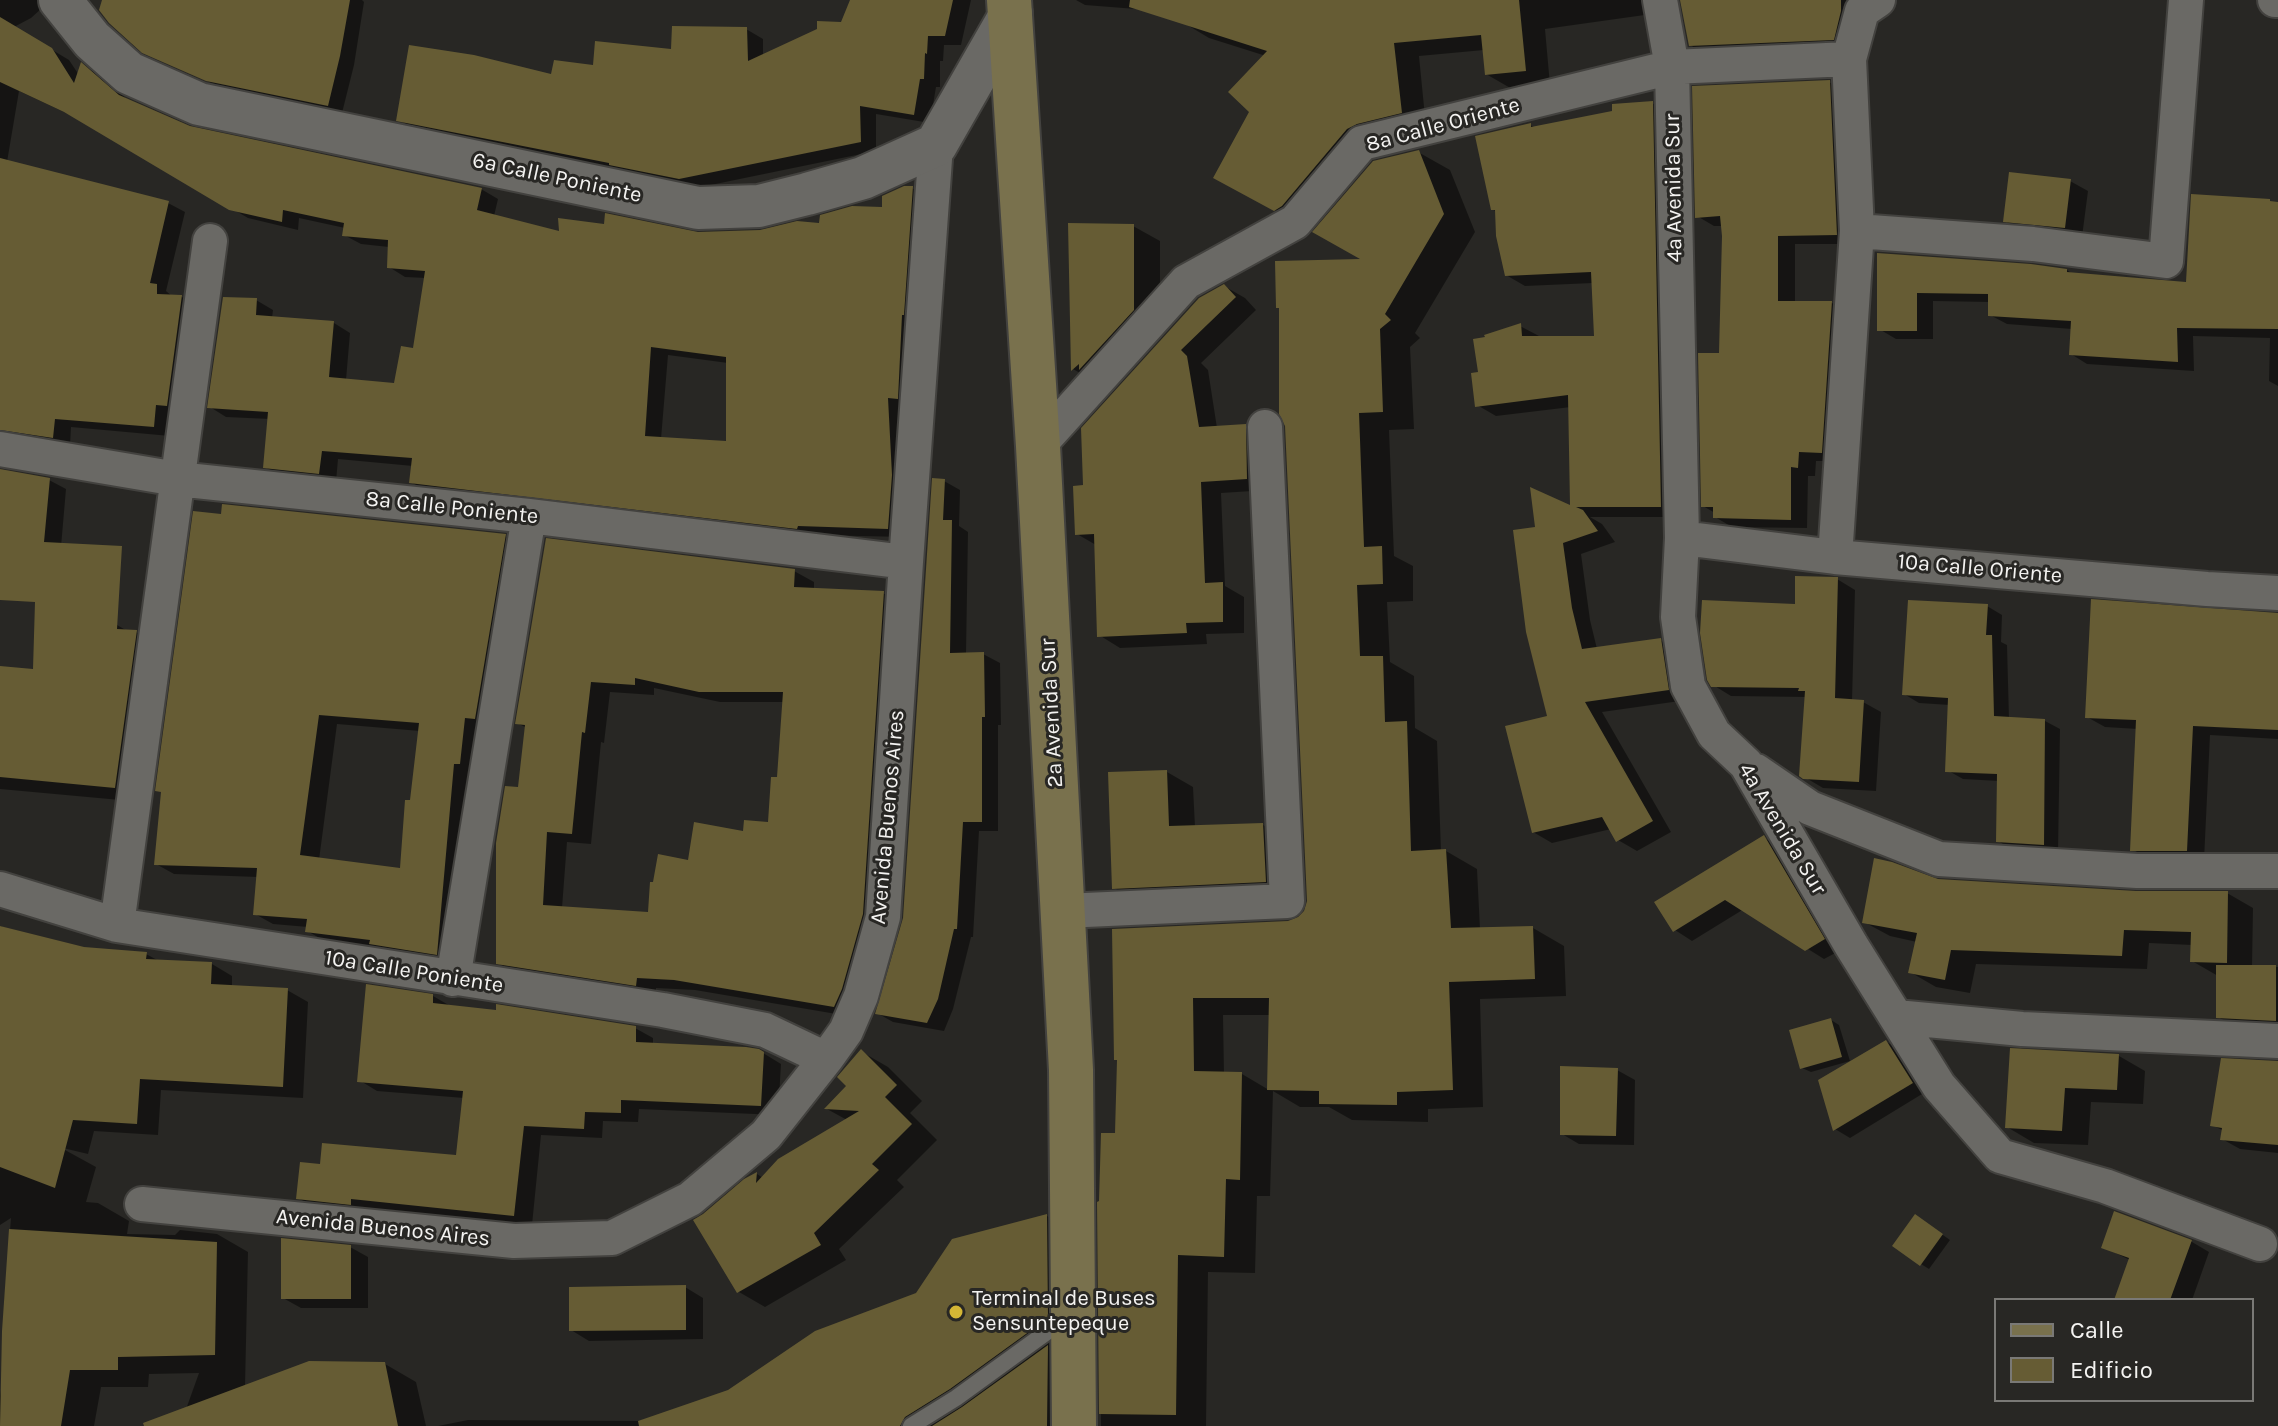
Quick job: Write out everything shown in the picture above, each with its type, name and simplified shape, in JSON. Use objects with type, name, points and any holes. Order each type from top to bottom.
[{"type":"main road","name":"2a Avenida Sur","points":[[1010,7],[1038,446],[1071,1070],[1074,1426]]},
{"type":"street","name":"6a Calle Poniente","points":[[60,0],[92,40],[129,73],[199,104],[698,208],[759,206],[807,194],[863,178],[936,145]]},
{"type":"street","name":"4a Avenida Sur","points":[[1660,0],[1672,67],[1682,538],[1678,617],[1688,686],[1714,734],[1746,764],[1851,945],[1939,1086],[2000,1156],[2105,1186],[2260,1244]]},
{"type":"street","points":[[1835,557],[1857,231],[1849,59],[1862,11],[1878,0]]},
{"type":"street","points":[[1857,231],[2033,244],[2166,261],[2186,0]]},
{"type":"street","points":[[936,145],[1010,7]]},
{"type":"street","name":"8a Calle Oriente","points":[[1038,446],[1186,282],[1295,222],[1362,143],[1672,67],[1849,59]]},
{"type":"street","name":"Avenida Buenos Aires","points":[[142,1204],[514,1241],[612,1238],[690,1199],[766,1135],[826,1059],[846,1031],[861,996],[883,917],[936,145]]},
{"type":"street","points":[[117,925],[210,241]]},
{"type":"street","points":[[1063,911],[1287,901],[1265,427]]},
{"type":"street","name":"8a Calle Poniente","points":[[0,449],[177,479],[529,516],[906,562]]},
{"type":"street","points":[[453,979],[529,516]]},
{"type":"street","name":"10a Calle Oriente","points":[[1682,538],[1835,557],[2278,593]]},
{"type":"street","points":[[1746,764],[1810,808],[1939,859],[2137,871],[2278,871]]},
{"type":"street","name":"10a Calle Poniente","points":[[0,889],[117,925],[663,1010],[765,1030],[826,1059]]},
{"type":"street","points":[[1896,1017],[2022,1029],[2278,1041]]},
{"type":"lane","points":[[911,1426],[956,1398],[1073,1313]]},
{"type":"building","points":[[102,0],[350,0],[328,106],[206,81],[142,53],[99,10]]},
{"type":"building","points":[[850,0],[953,0],[945,36],[928,36],[924,79],[920,79],[914,115],[860,106],[861,142],[679,179],[396,121],[409,45],[474,55],[551,74],[554,60],[593,65],[595,41],[671,49],[672,26],[747,27],[748,61],[817,29],[817,21],[841,22]]},
{"type":"building","points":[[1130,0],[1519,0],[1526,71],[1485,75],[1481,35],[1394,43],[1402,113],[1347,129],[1282,206],[1274,211],[1213,178],[1249,112],[1228,92],[1267,51],[1129,7]]},
{"type":"building","points":[[1680,0],[1841,0],[1841,11],[1834,40],[1689,46]]},
{"type":"building","points":[[0,17],[52,48],[74,83],[81,62],[119,95],[190,126],[482,188],[477,210],[559,231],[558,218],[604,224],[605,213],[698,232],[760,230],[797,221],[819,223],[820,215],[852,206],[882,207],[882,196],[904,186],[913,186],[898,399],[888,398],[892,475],[888,529],[798,526],[797,529],[409,483],[412,458],[322,451],[319,474],[263,468],[268,412],[207,408],[223,297],[257,298],[256,315],[334,321],[329,377],[394,383],[401,346],[413,348],[425,271],[387,268],[388,240],[342,236],[344,223],[283,210],[282,222],[229,210],[64,112],[0,82]],"holes":[[[651,347],[726,357],[726,441],[645,436]]]},
{"type":"building","points":[[1830,80],[1837,235],[1778,236],[1778,301],[1832,301],[1822,453],[1799,452],[1798,468],[1791,467],[1791,520],[1713,518],[1713,507],[1701,507],[1698,353],[1719,353],[1722,236],[1720,216],[1695,218],[1692,86]]},
{"type":"building","points":[[1653,101],[1661,507],[1576,507],[1583,510],[1598,531],[1563,543],[1572,608],[1582,649],[1661,638],[1669,690],[1585,702],[1653,821],[1616,842],[1602,817],[1532,833],[1505,726],[1547,716],[1526,632],[1513,530],[1535,527],[1530,487],[1570,505],[1568,395],[1475,407],[1471,373],[1478,372],[1473,339],[1521,323],[1522,336],[1594,336],[1591,272],[1505,276],[1496,236],[1495,210],[1491,210],[1475,136],[1531,123],[1531,127],[1612,111],[1612,104]]},
{"type":"building","points":[[1419,150],[1444,214],[1385,314],[1391,320],[1380,329],[1383,412],[1359,413],[1364,547],[1382,546],[1383,584],[1357,585],[1360,656],[1383,656],[1385,722],[1407,721],[1411,851],[1446,849],[1451,928],[1533,926],[1535,979],[1449,982],[1453,1090],[1397,1092],[1397,1105],[1319,1104],[1319,1091],[1267,1090],[1269,998],[1193,998],[1194,1071],[1242,1072],[1240,1180],[1226,1179],[1224,1257],[1178,1255],[1176,1415],[1099,1414],[1097,1202],[1101,1133],[1115,1133],[1117,1060],[1114,1060],[1112,929],[1288,921],[1304,911],[1307,901],[1285,426],[1279,414],[1279,308],[1276,308],[1275,261],[1360,259],[1312,232],[1373,161]]},
{"type":"building","points":[[0,158],[169,201],[150,283],[157,284],[157,294],[182,295],[167,406],[156,405],[154,427],[55,419],[53,438],[0,430]]},
{"type":"building","points":[[2009,172],[2071,179],[2065,228],[2003,222]]},
{"type":"building","points":[[2191,194],[2278,202],[2278,329],[2177,328],[2178,362],[2069,355],[2071,321],[1988,316],[1988,294],[1917,293],[1917,331],[1877,331],[1877,253],[2031,264],[2067,269],[2067,272],[2186,282]]},
{"type":"building","points":[[1068,223],[1134,224],[1134,310],[1079,370],[1079,364],[1071,371]]},
{"type":"building","points":[[1224,284],[1236,297],[1181,350],[1187,356],[1199,427],[1246,424],[1247,479],[1201,482],[1205,583],[1223,582],[1223,622],[1186,623],[1187,633],[1097,637],[1094,534],[1075,535],[1073,486],[1083,485],[1081,428],[1199,298]]},
{"type":"building","points":[[0,469],[50,478],[44,542],[122,546],[117,629],[137,630],[115,788],[0,777],[0,666],[33,669],[35,602],[0,600]]},
{"type":"building","points":[[932,478],[945,479],[943,520],[952,520],[950,653],[984,652],[985,717],[982,717],[982,822],[963,822],[957,929],[954,929],[938,999],[927,1023],[875,1014],[903,918]]},
{"type":"building","points":[[222,504],[506,534],[475,719],[465,718],[460,764],[454,764],[437,955],[369,944],[370,940],[305,932],[307,919],[253,915],[257,868],[154,865],[161,792],[155,791],[193,511],[221,514]],"holes":[[[319,715],[419,723],[410,800],[405,800],[400,868],[300,855]]]},
{"type":"building","points":[[546,538],[795,569],[794,587],[884,591],[863,914],[834,1007],[674,980],[637,978],[636,986],[496,964],[496,843],[505,786],[518,787],[525,725],[515,724]],"holes":[[[635,678],[699,692],[783,692],[777,777],[771,777],[768,822],[744,820],[743,831],[694,822],[688,860],[658,854],[653,882],[650,882],[648,912],[543,905],[547,832],[572,834],[582,732],[585,733],[591,682],[635,685]]]},
{"type":"building","points":[[1795,576],[1838,577],[1835,698],[1864,700],[1859,782],[1803,779],[1799,776],[1805,691],[1798,691],[1799,688],[1711,687],[1707,680],[1700,633],[1702,600],[1795,604]]},
{"type":"building","points":[[2091,599],[2278,613],[2278,730],[2193,726],[2187,851],[2130,851],[2136,720],[2085,718]]},
{"type":"building","points":[[1908,600],[1988,604],[1986,635],[1992,635],[1994,716],[2045,719],[2044,845],[1996,842],[1997,774],[1945,772],[1948,698],[1902,695]]},
{"type":"building","points":[[1167,770],[1169,826],[1263,823],[1266,882],[1112,889],[1108,772]]},
{"type":"building","points":[[1764,835],[1825,939],[1805,951],[1725,900],[1673,932],[1654,902]]},
{"type":"building","points":[[1874,858],[1938,879],[2136,891],[2228,891],[2227,963],[2190,962],[2191,932],[2124,930],[2122,956],[1951,950],[1945,980],[1908,973],[1917,933],[1862,923]]},
{"type":"building","points":[[0,926],[84,947],[147,952],[146,959],[212,962],[211,984],[288,988],[283,1087],[140,1079],[137,1124],[73,1120],[55,1188],[0,1167]]},
{"type":"building","points":[[2216,965],[2276,965],[2276,1021],[2216,1018]]},
{"type":"building","points":[[366,984],[433,994],[433,1003],[496,1010],[496,1004],[636,1026],[636,1042],[759,1049],[764,1052],[761,1106],[621,1100],[621,1113],[585,1112],[584,1129],[524,1126],[514,1216],[351,1199],[351,1205],[296,1199],[300,1162],[320,1164],[322,1143],[456,1155],[463,1091],[357,1082]]},
{"type":"building","points":[[1831,1018],[1842,1057],[1800,1069],[1789,1030]]},
{"type":"building","points":[[1886,1040],[1913,1083],[1833,1131],[1818,1080]]},
{"type":"building","points":[[2010,1048],[2119,1054],[2117,1090],[2065,1088],[2062,1131],[2005,1128]]},
{"type":"building","points":[[861,1049],[897,1085],[885,1097],[912,1124],[872,1164],[879,1170],[814,1233],[821,1245],[737,1293],[693,1220],[744,1179],[757,1172],[756,1183],[778,1159],[859,1111],[824,1109],[846,1086],[837,1077]]},
{"type":"building","points":[[2221,1058],[2278,1061],[2278,1145],[2220,1140],[2222,1128],[2210,1126]]},
{"type":"building","points":[[1560,1066],[1618,1068],[1616,1136],[1560,1135]]},
{"type":"building","points":[[2114,1211],[2192,1240],[2171,1298],[2115,1298],[2129,1258],[2101,1248]]},
{"type":"building","name":"Terminal de Buses Sensuntepeque","points":[[1047,1214],[1048,1318],[950,1389],[905,1417],[900,1426],[639,1426],[638,1421],[728,1390],[815,1331],[916,1293],[952,1239]]},
{"type":"building","points":[[1915,1214],[1943,1234],[1920,1266],[1892,1246]]},
{"type":"building","points":[[9,1229],[217,1242],[215,1355],[118,1357],[118,1370],[70,1370],[61,1426],[0,1426]]},
{"type":"building","points":[[281,1238],[351,1245],[351,1299],[281,1299]]},
{"type":"building","points":[[686,1285],[686,1330],[569,1331],[569,1287]]},
{"type":"building","points":[[1048,1345],[1047,1426],[932,1426],[962,1407]]},
{"type":"building","points":[[309,1361],[385,1362],[398,1426],[144,1426],[143,1423]]},
{"type":"place","name":"Terminal de Buses Sensuntepeque","points":[[956,1312]]}]
